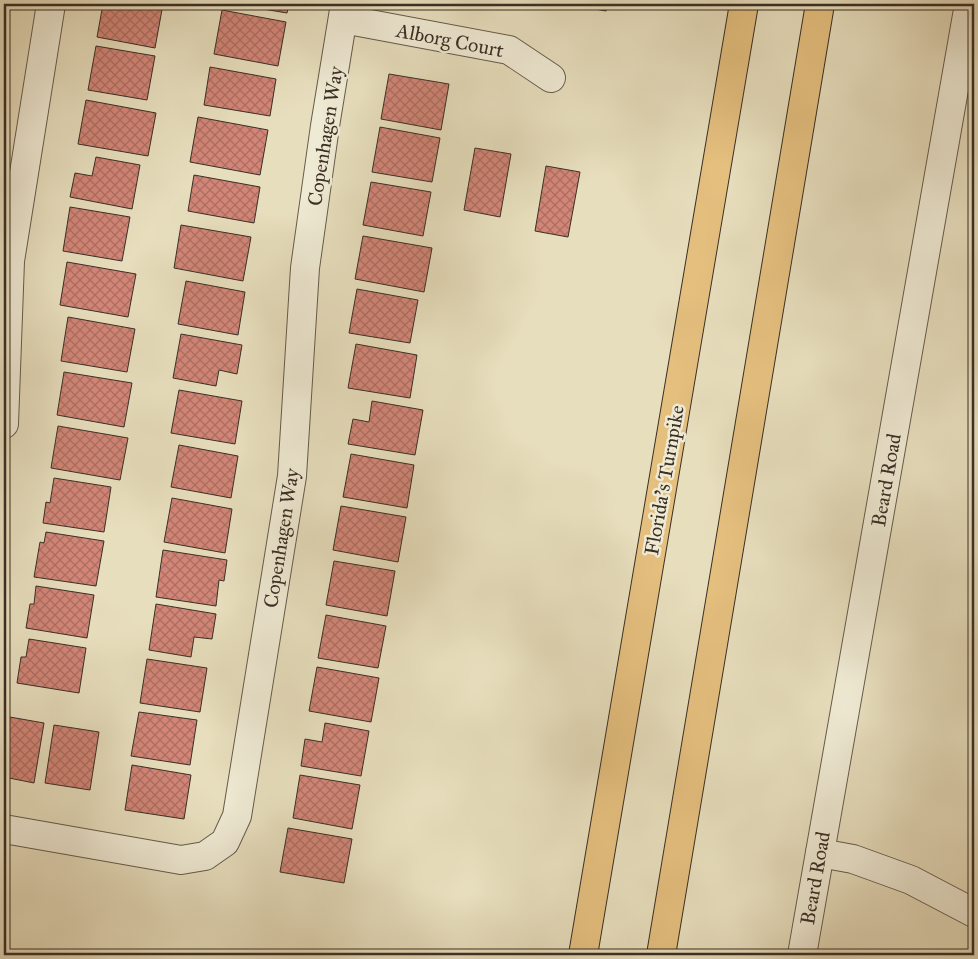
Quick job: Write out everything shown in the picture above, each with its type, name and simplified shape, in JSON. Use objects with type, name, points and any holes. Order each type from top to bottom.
[{"type":"highway","name":"Florida's Turnpike","points":[[583,955],[744,4]]},
{"type":"highway","points":[[661,955],[820,4]]},
{"type":"street","points":[[4,424],[10,261],[51,4]]},
{"type":"street","name":"Beard Road","points":[[802,955],[969,4]]},
{"type":"street","name":"Alborg Court","points":[[344,11],[509,50],[551,78]]},
{"type":"street","name":"Copenhagen Way","points":[[4,829],[181,860],[205,856],[225,842],[237,816],[292,476],[305,268],[325,126],[344,11]]},
{"type":"street","points":[[820,853],[853,859],[911,880],[974,913]]},
{"type":"building","points":[[103,4],[163,4],[155,48],[97,37]]},
{"type":"building","points":[[233,4],[289,4],[287,13]]},
{"type":"building","points":[[568,4],[608,4],[606,11]]},
{"type":"building","points":[[222,10],[286,22],[278,66],[214,54]]},
{"type":"building","points":[[96,46],[155,56],[147,100],[88,90]]},
{"type":"building","points":[[210,67],[276,79],[270,116],[204,105]]},
{"type":"building","points":[[389,74],[449,84],[441,130],[381,119]]},
{"type":"building","points":[[86,100],[156,113],[148,156],[78,144]]},
{"type":"building","points":[[198,117],[268,130],[260,175],[190,162]]},
{"type":"building","points":[[380,127],[440,138],[432,182],[372,172]]},
{"type":"building","points":[[475,148],[511,154],[500,217],[464,210]]},
{"type":"building","points":[[96,157],[140,165],[132,209],[70,197],[75,173],[92,176]]},
{"type":"building","points":[[546,166],[580,172],[568,237],[535,231]]},
{"type":"building","points":[[194,175],[260,187],[254,223],[188,211]]},
{"type":"building","points":[[371,182],[431,192],[423,236],[363,225]]},
{"type":"building","points":[[70,207],[130,217],[122,261],[63,251]]},
{"type":"building","points":[[181,225],[251,237],[243,281],[174,268]]},
{"type":"building","points":[[363,236],[432,248],[424,292],[355,279]]},
{"type":"building","points":[[67,262],[136,274],[128,317],[60,305]]},
{"type":"building","points":[[186,281],[245,292],[238,335],[178,324]]},
{"type":"building","points":[[357,289],[418,300],[410,343],[349,333]]},
{"type":"building","points":[[68,317],[135,329],[127,372],[61,361]]},
{"type":"building","points":[[181,334],[242,345],[237,374],[219,370],[216,386],[173,378]]},
{"type":"building","points":[[356,344],[417,355],[410,398],[348,388]]},
{"type":"building","points":[[64,372],[132,383],[124,427],[57,415]]},
{"type":"building","points":[[179,390],[242,401],[235,444],[171,433]]},
{"type":"building","points":[[372,401],[423,410],[415,455],[348,444],[353,419],[369,422]]},
{"type":"building","points":[[58,426],[128,438],[120,480],[51,468]]},
{"type":"building","points":[[179,445],[238,456],[231,498],[171,487]]},
{"type":"building","points":[[351,454],[414,465],[407,508],[343,497]]},
{"type":"building","points":[[54,478],[111,487],[104,532],[43,523],[46,502],[50,503]]},
{"type":"building","points":[[172,498],[232,509],[225,553],[164,542]]},
{"type":"building","points":[[341,506],[406,517],[398,562],[333,550]]},
{"type":"building","points":[[46,532],[104,541],[96,586],[34,577],[40,542],[44,543]]},
{"type":"building","points":[[163,550],[227,560],[224,581],[219,580],[216,606],[156,597]]},
{"type":"building","points":[[334,561],[395,571],[387,616],[326,605]]},
{"type":"building","points":[[36,586],[94,595],[87,638],[26,628],[30,604],[34,604]]},
{"type":"building","points":[[156,604],[216,614],[212,639],[194,637],[191,657],[149,650]]},
{"type":"building","points":[[326,615],[386,626],[378,668],[318,658]]},
{"type":"building","points":[[29,639],[86,648],[79,693],[17,683],[21,657],[26,657]]},
{"type":"building","points":[[147,659],[207,668],[200,712],[140,703]]},
{"type":"building","points":[[317,667],[379,678],[371,722],[309,711]]},
{"type":"building","points":[[139,712],[197,720],[190,765],[131,756]]},
{"type":"building","points":[[4,716],[44,723],[34,783],[4,777]]},
{"type":"building","points":[[325,723],[369,731],[361,776],[301,766],[305,739],[322,742]]},
{"type":"building","points":[[54,725],[99,732],[90,790],[45,783]]},
{"type":"building","points":[[132,765],[191,775],[184,819],[125,810]]},
{"type":"building","points":[[300,775],[360,785],[352,829],[293,818]]},
{"type":"building","points":[[288,828],[352,839],[344,883],[280,872]]}]
